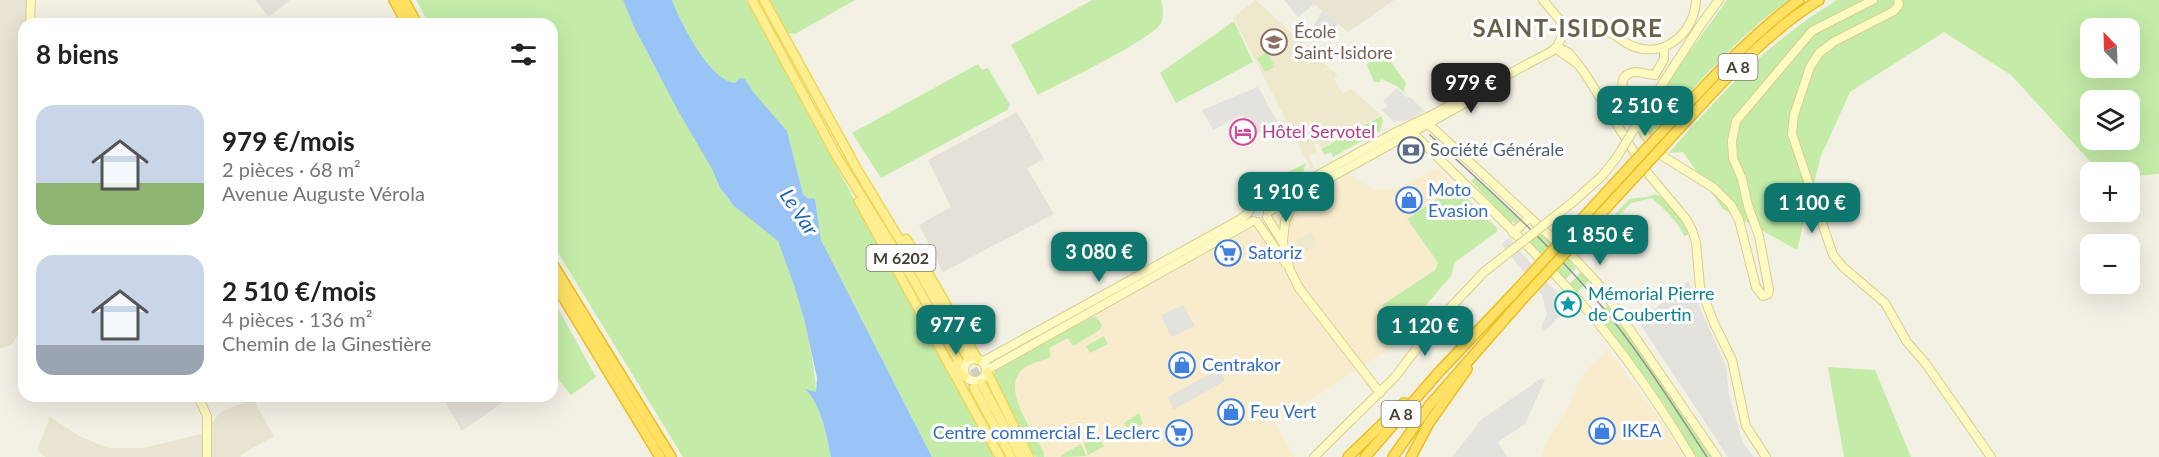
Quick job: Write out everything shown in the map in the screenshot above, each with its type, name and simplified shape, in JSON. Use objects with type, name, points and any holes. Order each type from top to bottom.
[{"type":"highway","points":[[394,0],[404,18]]},
{"type":"highway","points":[[404,0],[414,18]]},
{"type":"highway","name":"A 8","points":[[1365,457],[1439,372],[1735,54],[1774,18],[1799,0]]},
{"type":"highway","name":"A 8","points":[[1393,457],[1429,406],[1520,302],[1666,143],[1758,47],[1796,15],[1819,0]]},
{"type":"highway","points":[[558,273],[671,457]]},
{"type":"highway","points":[[558,289],[660,457]]},
{"type":"highway","points":[[1411,457],[1429,423],[1481,347]]},
{"type":"highway","points":[[1348,457],[1439,372]]},
{"type":"main road","points":[[30,18],[31,0]]},
{"type":"main road","name":"M 6202","points":[[752,0],[837,157],[964,360],[921,275],[868,189],[764,0]]},
{"type":"main road","points":[[1543,0],[1567,30]]},
{"type":"main road","points":[[1567,30],[1599,30],[1610,33],[1636,48],[1664,47],[1684,32],[1695,12],[1696,0]]},
{"type":"main road","points":[[1314,457],[1395,377],[1436,323],[1478,278],[1602,176],[1617,157],[1696,32],[1719,0]]},
{"type":"main road","points":[[1664,47],[1664,59],[1655,75],[1633,73],[1622,81],[1623,91],[1645,135],[1661,155],[1714,188],[1731,205],[1744,237],[1756,287],[1763,296],[1768,294],[1769,290],[1759,236],[1748,206],[1742,179],[1733,158],[1732,141],[1736,121],[1812,31],[1873,0]]},
{"type":"main road","points":[[1898,0],[1899,6],[1894,11],[1835,41],[1819,53],[1810,67],[1794,115],[1792,134],[1833,255],[1890,310],[1907,342],[1926,364],[1991,457]]},
{"type":"main road","points":[[977,415],[966,390],[965,365],[971,361],[980,361],[1248,213],[1252,206],[1262,204],[1426,121],[1558,49],[1567,30]]},
{"type":"main road","points":[[1558,49],[1578,64],[1599,93],[1646,171],[1686,219],[1692,230],[1696,242],[1700,287],[1732,360],[1746,426],[1766,457]]},
{"type":"main road","points":[[1426,121],[1577,261],[1600,286],[1717,457]]},
{"type":"main road","points":[[910,293],[953,366],[965,377],[977,380],[987,371],[1255,222],[1264,220],[1267,215],[1409,129]]},
{"type":"main road","points":[[1409,129],[1576,297],[1646,385],[1691,457]]},
{"type":"main road","points":[[837,157],[1000,457]]},
{"type":"main road","points":[[868,189],[894,221],[919,258],[987,371],[1027,455]]},
{"type":"main road","points":[[1282,243],[1285,222],[1296,197]]},
{"type":"main road","points":[[1262,204],[1282,243],[1290,270]]},
{"type":"main road","points":[[1248,213],[1290,270],[1311,305],[1380,393]]},
{"type":"main road","points":[[1513,233],[1529,218]]},
{"type":"main road","points":[[1011,457],[978,386],[1027,455]]},
{"type":"main road","points":[[201,402],[207,416],[207,457]]},
{"type":"shaded area","points":[[0,0],[34,0],[34,18],[18,18],[18,336],[12,344],[0,349]]},
{"type":"shaded area","points":[[255,0],[290,0],[269,17]]},
{"type":"shaded area","points":[[1256,0],[1329,67],[1318,74],[1329,68],[1338,75],[1334,78],[1343,94],[1352,89],[1381,115],[1321,148],[1318,143],[1314,145],[1317,151],[1309,156],[1314,167],[1311,169],[1233,17]]},
{"type":"shaded area","points":[[1284,0],[1309,0],[1314,4],[1298,17]]},
{"type":"shaded area","points":[[1309,0],[1394,0],[1348,32]]},
{"type":"shaded area","points":[[1322,11],[1338,24],[1320,38],[1312,29]]},
{"type":"shaded area","points":[[1258,87],[1278,123],[1253,136],[1242,115],[1213,130],[1202,110]]},
{"type":"shaded area","points":[[1397,88],[1425,111],[1409,120],[1394,122],[1382,110],[1388,106],[1383,101]]},
{"type":"shaded area","points":[[1017,112],[1044,159],[1027,168],[1054,214],[943,272],[919,225],[951,207],[928,160]]},
{"type":"shaded area","points":[[1438,168],[1454,186],[1407,219],[1437,263],[1434,270],[1381,305],[1406,338],[1275,423],[1295,457],[1038,457],[990,374],[1349,174],[1372,189],[1397,189]]},
{"type":"shaded area","points":[[1311,232],[1317,245],[1304,253],[1296,240]]},
{"type":"shaded area","points":[[1509,238],[1569,307],[1545,331],[1541,327],[1547,314],[1542,295],[1501,244]]},
{"type":"shaded area","points":[[1688,281],[1726,366],[1729,395],[1743,443],[1754,457],[1728,457],[1639,322]]},
{"type":"shaded area","points":[[1183,305],[1195,326],[1171,337],[1161,315]]},
{"type":"shaded area","name":"IKEA","points":[[1608,349],[1684,457],[1541,457],[1582,375]]},
{"type":"shaded area","points":[[1219,369],[1225,381],[1173,410],[1168,397]]},
{"type":"shaded area","points":[[1542,378],[1545,380],[1525,424],[1498,442],[1507,457],[1452,457],[1482,419]]},
{"type":"shaded area","points":[[246,402],[255,402],[274,436],[240,455],[241,457],[46,457],[37,450],[50,417],[81,437],[108,448],[143,448],[202,434],[221,412]]},
{"type":"shaded area","points":[[445,402],[503,402],[462,431]]},
{"type":"green space","points":[[416,0],[623,0],[653,63],[724,194],[776,239],[782,249],[796,288],[812,360],[816,392],[806,390],[820,412],[831,457],[683,457],[558,253],[558,18],[426,18]]},
{"type":"green space","points":[[672,0],[746,0],[994,457],[932,457],[821,240],[815,200],[803,194],[787,131],[753,93],[745,79],[731,83],[713,71],[696,48]]},
{"type":"green space","points":[[770,0],[855,0],[795,34],[788,33]]},
{"type":"green space","points":[[1092,0],[1161,0],[1162,20],[1154,30],[1124,50],[1038,95],[1011,45]]},
{"type":"green space","points":[[1727,0],[1789,0],[1733,47],[1649,136],[1643,124],[1666,84]]},
{"type":"green space","points":[[1837,0],[2159,0],[2159,174],[2140,175],[2140,162],[2091,162],[2011,75],[1944,32],[1850,92],[1821,156],[1797,250],[1723,209],[1683,152],[1669,153],[1726,90],[1790,33]]},
{"type":"green space","points":[[1234,21],[1253,62],[1176,103],[1160,73]]},
{"type":"green space","points":[[1267,52],[1275,67],[1265,72],[1257,58]]},
{"type":"green space","points":[[1382,53],[1406,83],[1404,91],[1406,94],[1397,86],[1381,79],[1380,82],[1374,82],[1367,65]]},
{"type":"green space","points":[[978,64],[982,70],[988,68],[1010,105],[1007,110],[881,178],[852,133]]},
{"type":"green space","points":[[1381,116],[1383,120],[1380,131],[1333,157],[1331,152],[1325,155],[1321,149]]},
{"type":"green space","points":[[1306,163],[1302,176],[1282,187],[1280,176]]},
{"type":"green space","points":[[1476,177],[1520,220],[1516,224],[1513,221],[1511,223],[1471,181]]},
{"type":"green space","points":[[1271,180],[1280,189],[1261,196],[1249,192]]},
{"type":"green space","points":[[1455,187],[1497,228],[1497,232],[1455,262],[1451,276],[1426,305],[1407,336],[1382,305],[1435,270],[1438,263],[1407,219]]},
{"type":"green space","points":[[1656,194],[1676,211],[1691,234],[1684,236],[1674,220],[1652,198],[1631,203],[1579,254],[1629,199]]},
{"type":"green space","points":[[1539,231],[1569,259],[1576,269],[1564,281],[1525,242]]},
{"type":"green space","points":[[1582,271],[1590,280],[1576,293],[1568,285]]},
{"type":"green space","points":[[1609,304],[1711,457],[1697,457],[1692,451],[1649,383],[1597,316]]},
{"type":"green space","points":[[558,309],[596,377],[571,395],[558,379]]},
{"type":"green space","points":[[1096,316],[1102,325],[1100,330],[1073,346],[1068,338],[1049,348],[1051,357],[1027,366],[1018,374],[1015,385],[1016,396],[1026,421],[1044,453],[1044,457],[1036,457],[1027,445],[992,379],[997,367],[1025,354],[1051,337]]},
{"type":"green space","points":[[1104,336],[1108,344],[1090,353],[1086,346]]},
{"type":"green space","points":[[1828,367],[1875,370],[1911,457],[1844,457]]},
{"type":"green space","points":[[1139,413],[1143,424],[1129,432],[1124,423]]},
{"type":"green space","points":[[1099,437],[1104,446],[1088,455],[1084,443]]},
{"type":"green space","points":[[1081,444],[1086,456],[1061,457],[1062,455]]},
{"type":"water","name":"Le Var","points":[[623,0],[672,0],[689,36],[715,72],[725,80],[735,83],[740,78],[745,79],[787,131],[803,194],[807,198],[815,199],[821,240],[932,457],[831,457],[816,404],[805,389],[816,392],[817,378],[804,319],[778,241],[734,206],[720,188],[712,169],[634,27]]},
{"type":"tunnel","points":[[968,358],[981,383]]},
{"type":"tunnel","points":[[959,362],[974,388]]},
{"type":"tram line","points":[[1430,135],[1539,238],[1599,303],[1642,359],[1707,457]]},
{"type":"place","name":"École Saint-Isidore","points":[[1274,42]]},
{"type":"place","name":"Hôtel Servotel","points":[[1243,132]]},
{"type":"place","name":"Société Générale","points":[[1411,150]]},
{"type":"place","name":"Moto Evasion","points":[[1409,200]]},
{"type":"place","name":"Satoriz","points":[[1228,253]]},
{"type":"place","name":"Mémorial Pierre de Coubertin","points":[[1568,304]]},
{"type":"place","name":"Centrakor","points":[[1182,365]]},
{"type":"place","name":"Feu Vert","points":[[1231,412]]},
{"type":"place","name":"IKEA","points":[[1602,431]]},
{"type":"place","name":"Centre commercial E. Leclerc","points":[[1179,433]]},
{"type":"district","name":"SAINT-ISIDORE","points":[[1568,29]]}]
